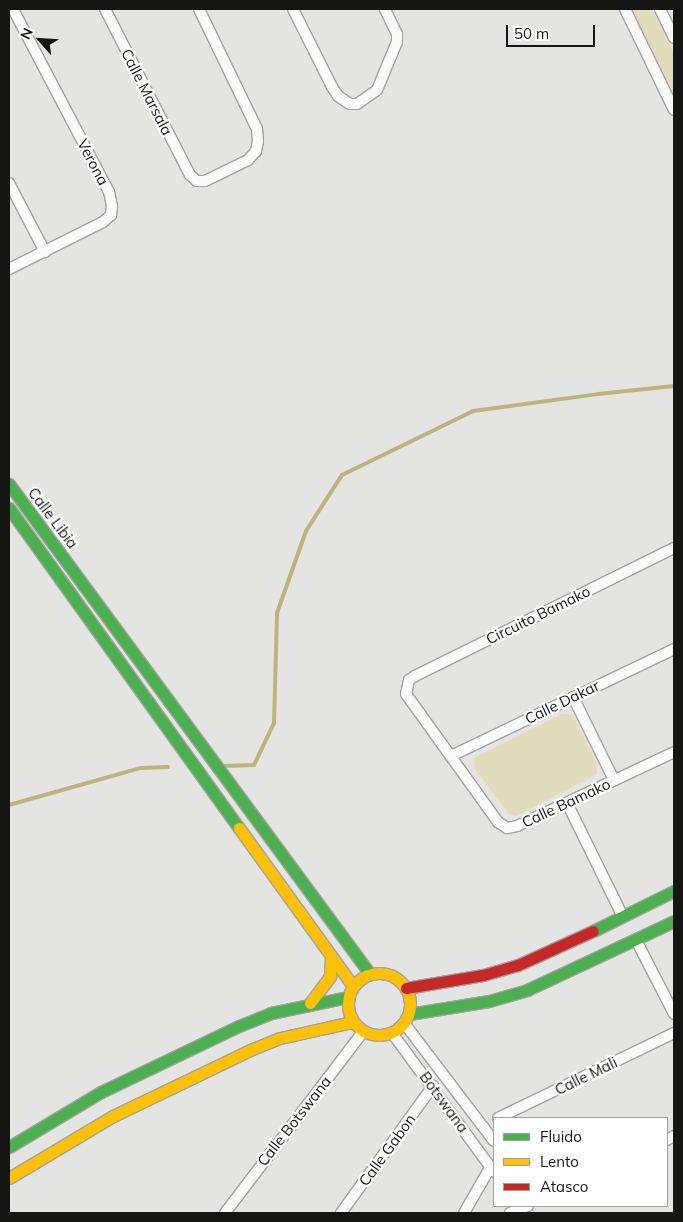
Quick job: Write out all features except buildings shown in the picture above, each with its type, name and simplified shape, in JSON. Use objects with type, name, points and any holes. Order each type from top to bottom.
[{"type":"street","name":"Verona","points":[[9,269],[103,222],[111,215],[112,206],[109,192],[13,9]]},
{"type":"street","name":"Calle Marsala","points":[[105,9],[190,175],[196,181],[205,181],[248,160],[256,151],[258,141],[257,129],[199,9]]},
{"type":"street","points":[[293,9],[338,96],[350,104],[358,104],[377,90],[397,42],[398,34],[385,9]]},
{"type":"street","points":[[625,9],[674,110]]},
{"type":"street","points":[[660,9],[674,38]]},
{"type":"street","points":[[9,183],[45,252]]},
{"type":"street","name":"Calle Libia","points":[[9,484],[370,974]]},
{"type":"street","name":"Calle Libia","points":[[9,508],[331,956],[350,992]]},
{"type":"street","name":"Circuito Bamako","points":[[406,687],[415,676],[674,548]]},
{"type":"street","name":"Calle Dakar","points":[[450,756],[674,649]]},
{"type":"street","name":"Calle Bamako","points":[[406,687],[409,700],[498,822],[506,828],[517,826],[674,752]]},
{"type":"street","points":[[573,698],[614,780]]},
{"type":"street","points":[[567,803],[623,917]]},
{"type":"street","points":[[406,988],[483,975],[518,965],[623,917],[674,891]]},
{"type":"street","points":[[406,1019],[489,1001],[527,990],[674,921]]},
{"type":"street","points":[[636,940],[674,1014]]},
{"type":"street","points":[[310,1004],[330,976],[331,956]]},
{"type":"street","points":[[370,974],[390,975],[406,988],[410,1001],[406,1019],[392,1033],[372,1036],[363,1032],[352,1022],[348,1014],[350,992],[360,979],[370,974]]},
{"type":"street","points":[[9,1147],[101,1092],[239,1026],[272,1013],[350,992]]},
{"type":"street","name":"Botswana","points":[[406,1019],[493,1139]]},
{"type":"street","points":[[9,1178],[60,1146],[114,1116],[250,1050],[280,1038],[352,1022]]},
{"type":"street","name":"Calle Botswana","points":[[225,1212],[363,1032]]},
{"type":"street","name":"Botswana","points":[[392,1033],[492,1169]]},
{"type":"street","name":"Calle Mali","points":[[500,1117],[674,1033]]},
{"type":"street","name":"Calle Gabon","points":[[341,1213],[432,1086]]},
{"type":"street","points":[[484,1125],[493,1120]]},
{"type":"street","points":[[464,1213],[492,1169]]},
{"type":"shaded area","points":[[632,9],[652,9],[674,54],[674,94]]},
{"type":"shaded area","points":[[562,714],[569,714],[574,718],[597,764],[597,774],[516,816],[509,814],[475,769],[474,758]]},
{"type":"waterway","points":[[224,766],[254,765],[274,723],[277,613],[306,531],[342,475],[473,411],[674,386]]},
{"type":"waterway","points":[[9,805],[141,768],[168,767]]},
{"type":"traffic: fast","points":[[9,484],[370,974]]},
{"type":"traffic: fast","points":[[9,508],[239,828]]},
{"type":"traffic: fast","points":[[593,931],[674,891]]},
{"type":"traffic: fast","points":[[409,1014],[489,1001],[527,990],[674,921]]},
{"type":"traffic: fast","points":[[9,1147],[101,1092],[239,1026],[271,1013],[348,997]]},
{"type":"traffic: slow","points":[[239,828],[353,986]]},
{"type":"traffic: slow","points":[[310,1003],[330,976],[331,956]]},
{"type":"traffic: slow","points":[[373,973],[385,973],[401,982],[408,992],[410,1004],[408,1016],[401,1026],[385,1035],[373,1035],[362,1030],[353,1021],[348,1010],[348,998],[353,987],[362,978],[373,973]]},
{"type":"traffic: slow","points":[[9,1178],[113,1116],[250,1050],[280,1038],[352,1022]]},
{"type":"traffic: jam","points":[[406,988],[483,975],[518,965],[593,931]]}]
